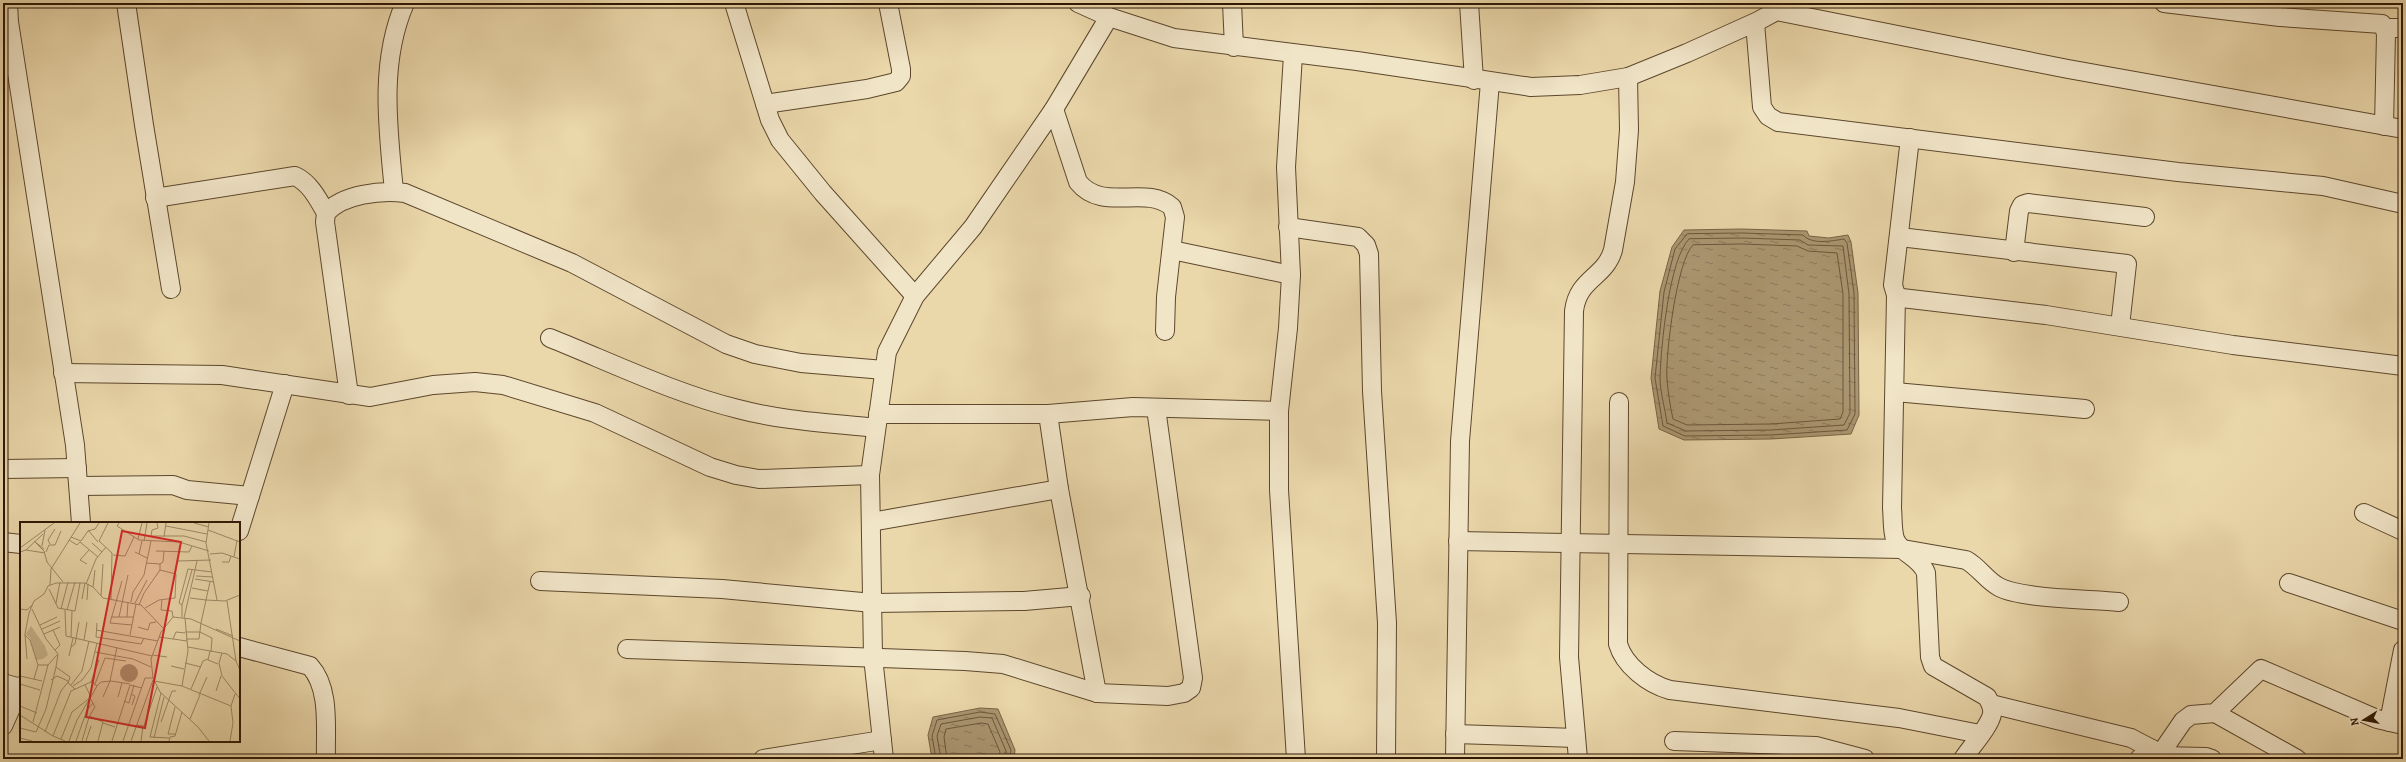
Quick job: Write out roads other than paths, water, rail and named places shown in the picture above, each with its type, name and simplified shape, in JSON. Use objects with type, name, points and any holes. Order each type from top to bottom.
[{"type":"street","points":[[8,3],[9,22],[77,468],[81,522]]},
{"type":"street","points":[[126,3],[155,198],[172,289]]},
{"type":"street","points":[[394,191],[389,133],[388,80],[398,19],[405,3]]},
{"type":"street","points":[[734,3],[765,104],[780,140],[823,193],[915,296]]},
{"type":"street","points":[[765,104],[867,89],[896,82],[901,76],[901,69],[888,3]]},
{"type":"street","points":[[1078,3],[1109,17],[1174,38],[1293,55],[1357,61],[1482,81],[1530,87],[1580,85],[1628,77],[1755,23],[1784,7],[2068,69],[2403,129]]},
{"type":"street","points":[[1232,3],[1234,47]]},
{"type":"street","points":[[1455,759],[1460,441],[1482,81],[1469,3]]},
{"type":"street","points":[[2164,3],[2280,17],[2377,22],[2385,28],[2403,28]]},
{"type":"street","points":[[884,759],[873,657],[870,475],[887,352],[915,296],[973,228],[1054,109],[1109,17]]},
{"type":"street","points":[[1755,23],[1762,107],[1768,116],[1778,122],[2178,172],[2323,186],[2403,204]]},
{"type":"street","points":[[2384,126],[2385,28]]},
{"type":"street","points":[[1293,55],[1286,167],[1291,275],[1288,328],[1279,411],[1279,490],[1296,759]]},
{"type":"street","points":[[1578,759],[1569,657],[1574,312],[1576,298],[1580,290],[1610,260],[1613,250],[1626,182],[1629,130],[1628,77]]},
{"type":"street","points":[[1054,109],[1078,182],[1086,191],[1096,196],[1157,198],[1166,202],[1172,207],[1175,217],[1166,297],[1165,331]]},
{"type":"street","points":[[1910,138],[1900,237],[1893,285],[1896,295],[1892,508],[1894,534],[1896,541],[1903,549],[1922,564],[1926,573],[1930,657],[1933,666],[1986,697],[1991,704],[1992,715],[1963,759]]},
{"type":"street","points":[[155,198],[295,176],[303,180],[326,213],[325,222],[349,395]]},
{"type":"street","points":[[326,213],[342,202],[373,194],[394,191],[405,193],[572,263],[726,344],[756,354],[801,363],[884,370]]},
{"type":"street","points":[[2014,252],[2019,211],[2022,205],[2028,203],[2145,217]]},
{"type":"street","points":[[1288,228],[1358,237],[1366,245],[1369,254],[1372,391],[1387,623],[1386,759]]},
{"type":"street","points":[[1900,237],[2014,252],[2128,264],[2120,326]]},
{"type":"street","points":[[1172,250],[1291,275]]},
{"type":"street","points":[[1896,295],[1902,298],[2046,314],[2234,345],[2403,366]]},
{"type":"street","points":[[550,338],[707,401],[771,416],[877,421],[1048,414],[1133,406],[1156,408],[1279,411]]},
{"type":"street","points":[[63,373],[222,375],[370,398],[433,385],[475,382],[503,385],[595,413],[710,467],[736,475],[759,479],[870,475]]},
{"type":"street","points":[[240,528],[285,384]]},
{"type":"street","points":[[1894,392],[2085,409]]},
{"type":"street","points":[[1619,402],[1619,648],[1628,663],[1658,687],[1899,718],[1980,734]]},
{"type":"street","points":[[627,649],[873,657],[1003,664],[1097,693],[1168,696],[1184,693],[1191,688],[1193,678],[1156,408]]},
{"type":"street","points":[[1048,414],[1059,488],[1081,596],[1097,693]]},
{"type":"street","points":[[3,469],[77,468]]},
{"type":"street","points":[[79,486],[173,485],[187,490],[250,496]]},
{"type":"street","points":[[871,522],[1059,488]]},
{"type":"street","points":[[2364,513],[2403,530]]},
{"type":"street","points":[[1458,541],[1903,549],[1966,560],[1975,565],[1999,587],[2016,593],[2119,602]]},
{"type":"street","points":[[3,542],[20,544]]},
{"type":"street","points":[[540,581],[722,589],[873,603],[1024,601],[1081,596]]},
{"type":"street","points":[[2289,583],[2403,621]]},
{"type":"street","points":[[240,647],[310,666],[317,674],[323,691],[326,759]]},
{"type":"street","points":[[2215,713],[2261,669],[2377,719],[2396,723],[2403,650]]},
{"type":"street","points":[[3,684],[20,687],[3,726]]},
{"type":"street","points":[[1991,704],[2131,738],[2153,756],[2206,756],[2212,759]]},
{"type":"street","points":[[2153,756],[2183,721],[2191,715],[2215,713],[2297,759]]},
{"type":"street","points":[[1456,734],[1576,738]]},
{"type":"street","points":[[763,759],[882,740]]},
{"type":"street","points":[[1674,741],[1816,746],[1865,759]]},
{"type":"water","points":[[1742,229],[1807,231],[1809,236],[1829,238],[1848,235],[1851,242],[1858,293],[1859,415],[1851,434],[1771,439],[1684,440],[1659,429],[1651,378],[1660,291],[1672,247],[1684,230]]},
{"type":"water","points":[[980,708],[998,709],[1015,750],[1014,759],[932,759],[928,735],[933,717]]}]
